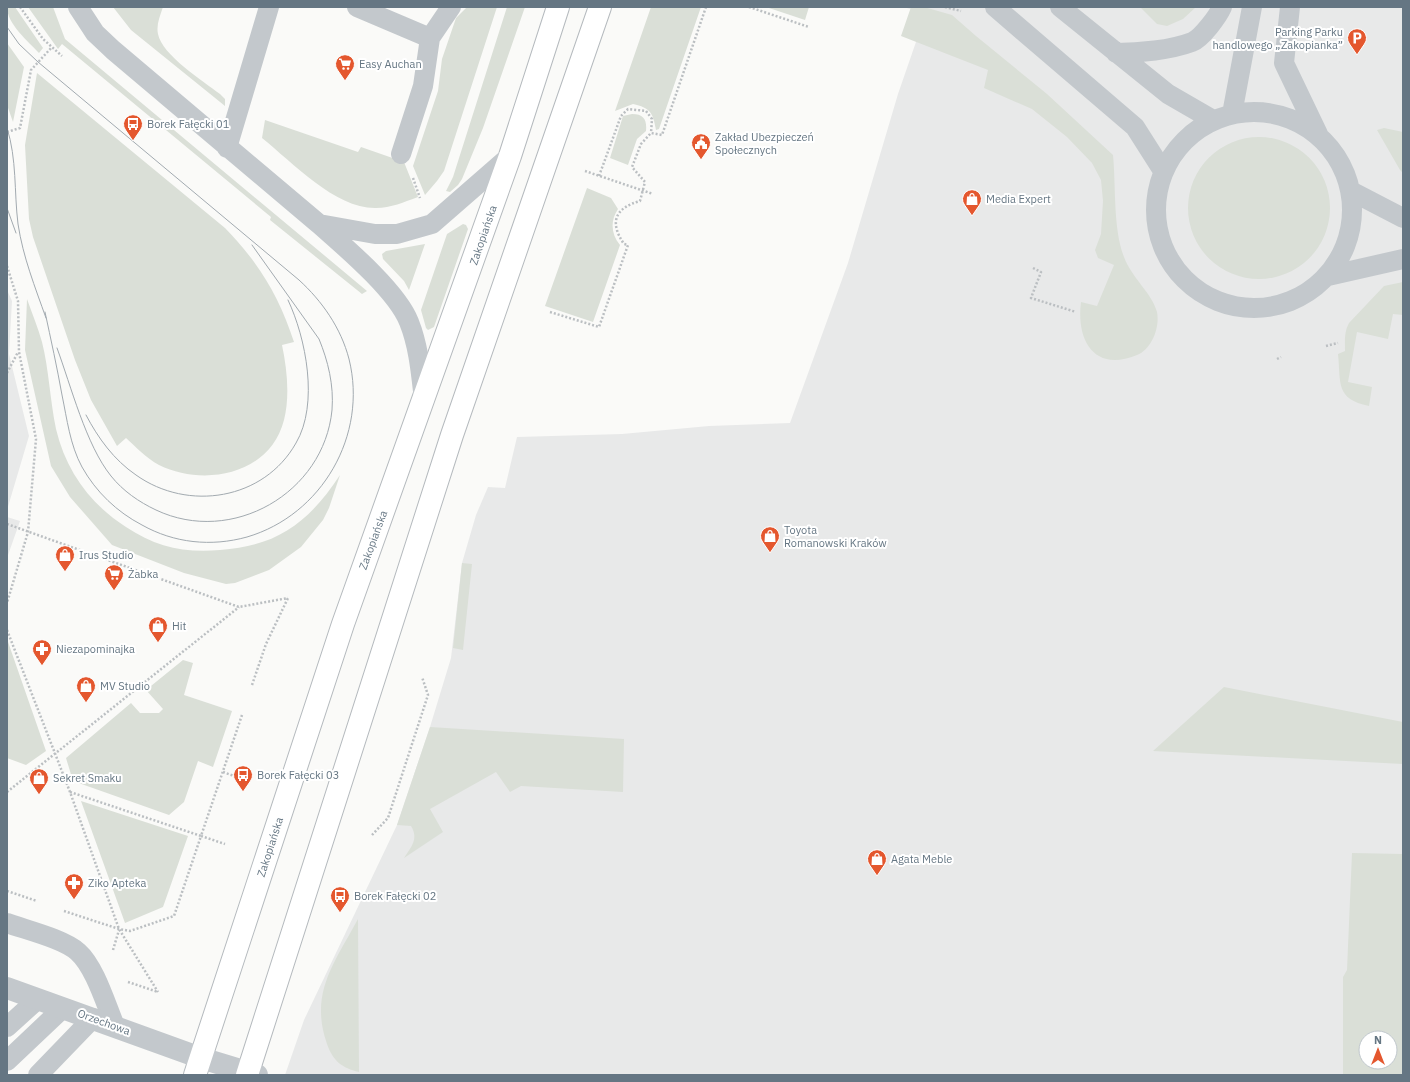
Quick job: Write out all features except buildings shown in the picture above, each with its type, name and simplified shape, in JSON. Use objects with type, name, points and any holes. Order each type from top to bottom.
[{"type":"main road","name":"Zakopiańska","points":[[198,1066],[343,624],[510,156],[558,7]]},
{"type":"main road","points":[[251,1074],[452,435],[600,7]]},
{"type":"street","name":"Orzechowa","points":[[7,988],[115,1026],[198,1066],[251,1074]]},
{"type":"lane","points":[[78,7],[95,32],[112,50],[319,224],[352,254],[402,307],[417,345],[424,400]]},
{"type":"lane","points":[[227,148],[269,7]]},
{"type":"lane","points":[[357,7],[430,38]]},
{"type":"lane","points":[[401,154],[423,86],[430,38],[451,7]]},
{"type":"lane","points":[[996,7],[1135,128],[1163,171]]},
{"type":"lane","points":[[1060,7],[1168,94],[1213,120]]},
{"type":"lane","points":[[1116,53],[1141,53],[1194,41],[1218,16],[1222,7]]},
{"type":"lane","points":[[1232,114],[1252,7]]},
{"type":"lane","points":[[1290,7],[1284,63],[1319,136],[1339,161],[1351,191],[1353,214],[1349,236],[1341,257],[1328,276],[1313,289],[1295,300],[1273,307],[1249,308],[1226,305],[1204,295],[1188,283],[1174,268],[1164,250],[1157,231],[1155,211],[1157,190],[1163,171],[1176,150],[1193,132],[1213,120],[1232,114],[1256,111],[1278,115],[1300,122],[1319,136]]},
{"type":"lane","points":[[319,224],[375,234],[397,234],[432,224],[510,156]]},
{"type":"lane","points":[[1351,191],[1403,218]]},
{"type":"lane","points":[[1328,276],[1403,259]]},
{"type":"lane","points":[[7,924],[64,944],[80,953],[93,971],[115,1026]]},
{"type":"lane","points":[[7,1027],[38,999]]},
{"type":"lane","points":[[7,1061],[63,1008]]},
{"type":"lane","points":[[38,1075],[93,1018]]},
{"type":"path","points":[[20,7],[43,39],[62,56]]},
{"type":"path","points":[[651,133],[662,135],[706,7]]},
{"type":"path","points":[[749,7],[809,27]]},
{"type":"path","points":[[945,7],[961,11]]},
{"type":"path","points":[[7,132],[20,128],[30,70],[52,47]]},
{"type":"path","points":[[550,312],[599,327],[628,245],[624,244],[615,232],[616,216],[628,204],[640,201],[645,182],[632,167],[641,144],[651,133],[652,119],[646,111],[628,109],[621,116],[599,176]]},
{"type":"path","points":[[401,154],[408,164],[423,205]]},
{"type":"path","points":[[585,171],[653,194]]},
{"type":"path","points":[[7,266],[18,301],[19,352],[36,439],[28,532],[7,603]]},
{"type":"path","points":[[1033,268],[1041,272],[1031,298],[1076,312]]},
{"type":"path","points":[[1326,346],[1338,343]]},
{"type":"path","points":[[7,373],[19,352]]},
{"type":"path","points":[[1277,359],[1281,357]]},
{"type":"path","points":[[7,524],[239,607]]},
{"type":"path","points":[[7,792],[239,607],[288,598],[266,644],[252,684]]},
{"type":"path","points":[[7,630],[56,754],[119,930],[158,992],[121,980]]},
{"type":"path","points":[[372,835],[388,818],[412,746],[428,694],[422,677]]},
{"type":"path","points":[[59,909],[119,930],[130,931],[174,916],[242,715]]},
{"type":"path","points":[[223,772],[245,780]]},
{"type":"path","points":[[70,792],[225,844]]},
{"type":"path","points":[[7,891],[44,904]]},
{"type":"shaded area","points":[[7,7],[15,7],[43,48],[39,53],[14,26],[10,20]]},
{"type":"shaded area","points":[[28,7],[53,7],[65,39],[367,291],[362,294],[270,220],[271,217],[62,44],[58,49]]},
{"type":"shaded area","points":[[113,7],[163,7],[158,27],[158,34],[161,42],[175,59],[225,99],[225,106],[131,30]]},
{"type":"shaded area","points":[[467,7],[497,7],[444,171],[425,195],[413,166],[438,91],[442,59],[456,18]]},
{"type":"shaded area","points":[[507,7],[525,7],[483,128],[462,179],[450,192],[446,191],[453,177]]},
{"type":"shaded area","points":[[651,7],[701,7],[659,129],[656,130],[652,115],[643,107],[633,104],[615,111]]},
{"type":"shaded area","points":[[766,7],[809,7],[805,20]]},
{"type":"shaded area","points":[[903,7],[1403,7],[1403,1075],[285,1075],[304,1020],[397,825],[430,727],[451,658],[462,563],[476,515],[488,487],[505,488],[517,437],[622,434],[709,426],[790,423],[848,263],[898,94],[926,13]]},
{"type":"shaded area","points":[[911,7],[924,7],[952,15],[1047,94],[1113,155],[1116,221],[1120,246],[1131,271],[1151,298],[1158,318],[1154,337],[1147,348],[1142,352],[1122,359],[1109,360],[1099,356],[1091,350],[1085,340],[1082,329],[1080,316],[1081,302],[1097,306],[1114,265],[1098,258],[1095,250],[1101,234],[1103,201],[1101,180],[1092,163],[1067,137],[1032,109],[984,88],[988,70],[901,36]]},
{"type":"shaded area","points":[[1140,7],[1196,7],[1183,19],[1167,26],[1157,24]]},
{"type":"shaded area","points":[[7,43],[24,67],[13,122],[7,105]]},
{"type":"shaded area","points":[[37,73],[225,228],[258,267],[275,295],[294,342],[282,345],[287,382],[286,411],[276,439],[265,453],[250,464],[233,471],[215,475],[196,475],[177,472],[159,465],[145,456],[126,438],[117,446],[91,400],[75,360],[33,237],[29,219],[25,145]]},
{"type":"shaded area","points":[[632,114],[642,116],[644,118],[646,131],[637,139],[628,165],[610,158],[623,116]]},
{"type":"shaded area","points":[[265,120],[358,152],[361,147],[404,162],[418,197],[382,208],[361,206],[346,201],[316,183],[262,138]]},
{"type":"shaded area","points":[[1384,128],[1403,132],[1403,173],[1377,130]]},
{"type":"shaded area","points":[[1252,137],[1266,137],[1293,145],[1314,163],[1325,181],[1329,194],[1329,222],[1322,242],[1304,263],[1293,271],[1280,276],[1266,279],[1252,279],[1225,271],[1204,253],[1196,242],[1191,229],[1188,215],[1188,201],[1196,174],[1214,153],[1225,145],[1238,140]]},
{"type":"shaded area","points":[[587,188],[611,198],[618,209],[614,218],[613,232],[620,245],[593,322],[545,306]]},
{"type":"shaded area","points":[[463,224],[466,225],[468,229],[434,327],[428,330],[426,328],[421,310],[447,234]]},
{"type":"shaded area","points":[[425,244],[409,290],[404,281],[383,259],[382,254],[386,251]]},
{"type":"shaded area","points":[[1403,282],[1403,315],[1393,314],[1388,339],[1357,332],[1348,382],[1372,387],[1369,406],[1358,403],[1350,399],[1345,394],[1340,381],[1338,354],[1345,351],[1347,326],[1384,286]]},
{"type":"shaded area","points":[[7,290],[12,301],[9,354],[29,436],[7,510]]},
{"type":"shaded area","points":[[27,299],[42,342],[54,418],[60,444],[66,459],[81,485],[101,508],[137,534],[159,544],[182,549],[207,551],[241,548],[275,537],[290,529],[316,506],[340,475],[329,508],[323,520],[301,547],[269,570],[235,583],[226,584],[184,573],[112,545],[70,497],[51,466],[25,350]]},
{"type":"shaded area","points":[[7,517],[20,521],[7,558]]},
{"type":"shaded area","points":[[462,563],[472,564],[463,650],[453,648]]},
{"type":"shaded area","points":[[7,639],[46,751],[26,765],[7,758]]},
{"type":"shaded area","points":[[183,660],[193,663],[184,695],[232,711],[213,767],[198,761],[184,802],[169,815],[73,781],[66,758],[131,703],[140,713],[159,713],[163,709],[146,690]]},
{"type":"shaded area","points":[[1224,687],[1403,722],[1403,764],[1153,751]]},
{"type":"shaded area","points":[[430,727],[624,739],[623,792],[521,786],[510,792],[496,772],[430,809],[443,832],[404,858],[413,843],[414,835],[411,826],[397,825]]},
{"type":"shaded area","points":[[81,801],[188,836],[163,907],[125,923]]},
{"type":"shaded area","points":[[1352,853],[1403,854],[1403,1075],[1343,1075],[1343,977],[1347,970]]},
{"type":"shaded area","points":[[358,919],[359,1072],[343,1066],[332,1055],[329,1050],[322,1026],[321,1009],[327,978],[333,964]]},
{"type":"tram line","points":[[7,27],[19,44],[38,62],[299,280],[323,306],[341,337],[349,359],[353,388],[352,416],[345,443],[333,468],[317,491],[297,511],[274,526],[247,537],[220,542],[193,542],[167,536],[142,525],[116,508],[101,493],[94,485],[78,459],[69,432],[45,312]]},
{"type":"tram line","points":[[7,128],[15,176],[20,236],[30,272],[46,318]]},
{"type":"tram line","points":[[7,208],[16,233]]},
{"type":"tram line","points":[[57,348],[80,415],[94,448],[111,476],[132,496],[156,510],[185,519],[214,521],[243,516],[270,505],[293,488],[312,466],[325,440],[332,410],[332,391],[328,365],[319,339],[252,245]]},
{"type":"tram line","points":[[86,415],[101,440],[121,463],[136,475],[156,487],[178,494],[201,496],[224,494],[245,488],[265,477],[282,462],[296,443],[303,427],[307,410],[308,391],[305,352],[288,300]]},
{"type":"place","name":"Parking Parku handlowego „Zakopianka”","points":[[1357,55]]},
{"type":"place","name":"Easy Auchan","points":[[345,81]]},
{"type":"place","name":"Borek Fałęcki 01","points":[[133,141]]},
{"type":"place","name":"Zakład Ubezpieczeń Społecznych","points":[[701,160]]},
{"type":"place","name":"Media Expert","points":[[972,216]]},
{"type":"place","name":"Toyota Romanowski Kraków","points":[[770,553]]},
{"type":"place","name":"Irus Studio","points":[[65,572]]},
{"type":"place","name":"Żabka","points":[[114,591]]},
{"type":"place","name":"Hit","points":[[158,643]]},
{"type":"place","name":"Niezapominajka","points":[[42,666]]},
{"type":"place","name":"MV Studio","points":[[86,703]]},
{"type":"place","name":"Borek Fałęcki 03","points":[[243,792]]},
{"type":"place","name":"Sekret Smaku","points":[[39,795]]},
{"type":"place","name":"Agata Meble","points":[[877,876]]},
{"type":"place","name":"Ziko Apteka","points":[[74,900]]},
{"type":"place","name":"Borek Fałęcki 02","points":[[340,913]]}]
